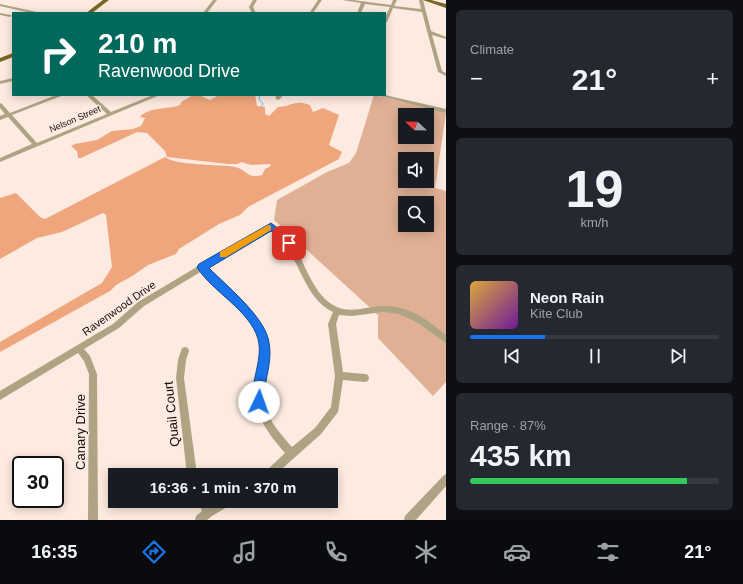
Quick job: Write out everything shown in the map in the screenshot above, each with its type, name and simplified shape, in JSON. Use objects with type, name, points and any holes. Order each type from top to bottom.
[{"type":"main road","points":[[90,12],[106,0]]},
{"type":"main road","points":[[426,0],[436,1],[446,6]]},
{"type":"main road","points":[[0,60],[12,55]]},
{"type":"street","points":[[0,4],[6,0]]},
{"type":"street","points":[[206,12],[215,0]]},
{"type":"street","points":[[253,12],[250,7],[255,0]]},
{"type":"street","points":[[312,12],[320,0]]},
{"type":"street","points":[[344,0],[424,12]]},
{"type":"street","points":[[386,20],[395,0]]},
{"type":"street","points":[[421,0],[440,72],[446,75]]},
{"type":"street","points":[[359,12],[363,3]]},
{"type":"street","points":[[0,4],[32,12]]},
{"type":"street","points":[[0,14],[10,16]]},
{"type":"street","points":[[429,32],[445,36]]},
{"type":"street","points":[[433,45],[445,36]]},
{"type":"street","points":[[0,83],[12,79]]},
{"type":"street","points":[[0,118],[58,96]]},
{"type":"street","points":[[90,96],[110,114]]},
{"type":"street","name":"Nelson Street","points":[[0,160],[155,96]]},
{"type":"street","points":[[382,96],[446,111]]},
{"type":"street","points":[[0,105],[36,145]]},
{"type":"street","name":"Ravenwood Drive","points":[[0,396],[116,326],[141,304],[271,226],[289,243],[316,293],[322,301],[337,311]]},
{"type":"street","points":[[202,267],[248,313],[259,329],[265,348],[265,358],[259,391],[261,411],[267,422],[292,454]]},
{"type":"street","points":[[276,468],[329,419],[335,409],[339,376],[338,356],[332,329],[337,311],[350,314],[360,314],[380,308],[400,311],[420,320],[446,340]]},
{"type":"street","name":"Canary Drive","points":[[79,349],[87,360],[93,374],[93,520]]},
{"type":"street","name":"Quail Court","points":[[185,351],[180,370],[180,389],[191,468]]},
{"type":"street","points":[[339,376],[365,378]]},
{"type":"street","points":[[409,520],[446,479]]},
{"type":"street","points":[[206,508],[208,512]]},
{"type":"street","points":[[200,520],[208,512],[216,508]]},
{"type":"shaded area","points":[[191,96],[201,96],[210,100],[217,96],[255,96],[257,106],[265,107],[265,114],[269,116],[278,107],[296,103],[310,105],[313,112],[323,108],[339,115],[329,145],[342,152],[339,159],[248,207],[240,215],[219,224],[179,249],[176,254],[148,265],[116,285],[110,291],[0,352],[0,342],[102,283],[112,267],[106,215],[103,213],[62,232],[37,238],[0,259],[0,198],[16,193],[40,217],[45,219],[165,157],[179,162],[235,167],[253,176],[262,175],[265,169],[271,166],[270,164],[251,165],[242,162],[237,164],[228,164],[167,157],[165,151],[147,133],[137,132],[81,158],[78,158],[77,151],[71,146],[97,140],[112,131],[133,129],[141,126],[145,118],[140,117],[149,111],[180,105],[181,102]]},
{"type":"shaded area","points":[[374,96],[430,108],[398,108],[398,144],[434,144],[434,109],[446,113],[435,188],[446,191],[446,382],[433,396],[378,338],[378,315],[274,220],[277,200],[327,172],[349,163],[356,153]]},
{"type":"waterway","points":[[260,96],[259,99],[263,104],[261,107]]},
{"type":"slow traffic","points":[[223,255],[268,228]]},
{"type":"route","points":[[259,402],[260,382],[265,358],[263,338],[254,321],[243,307],[202,267],[271,226],[289,243]]}]
